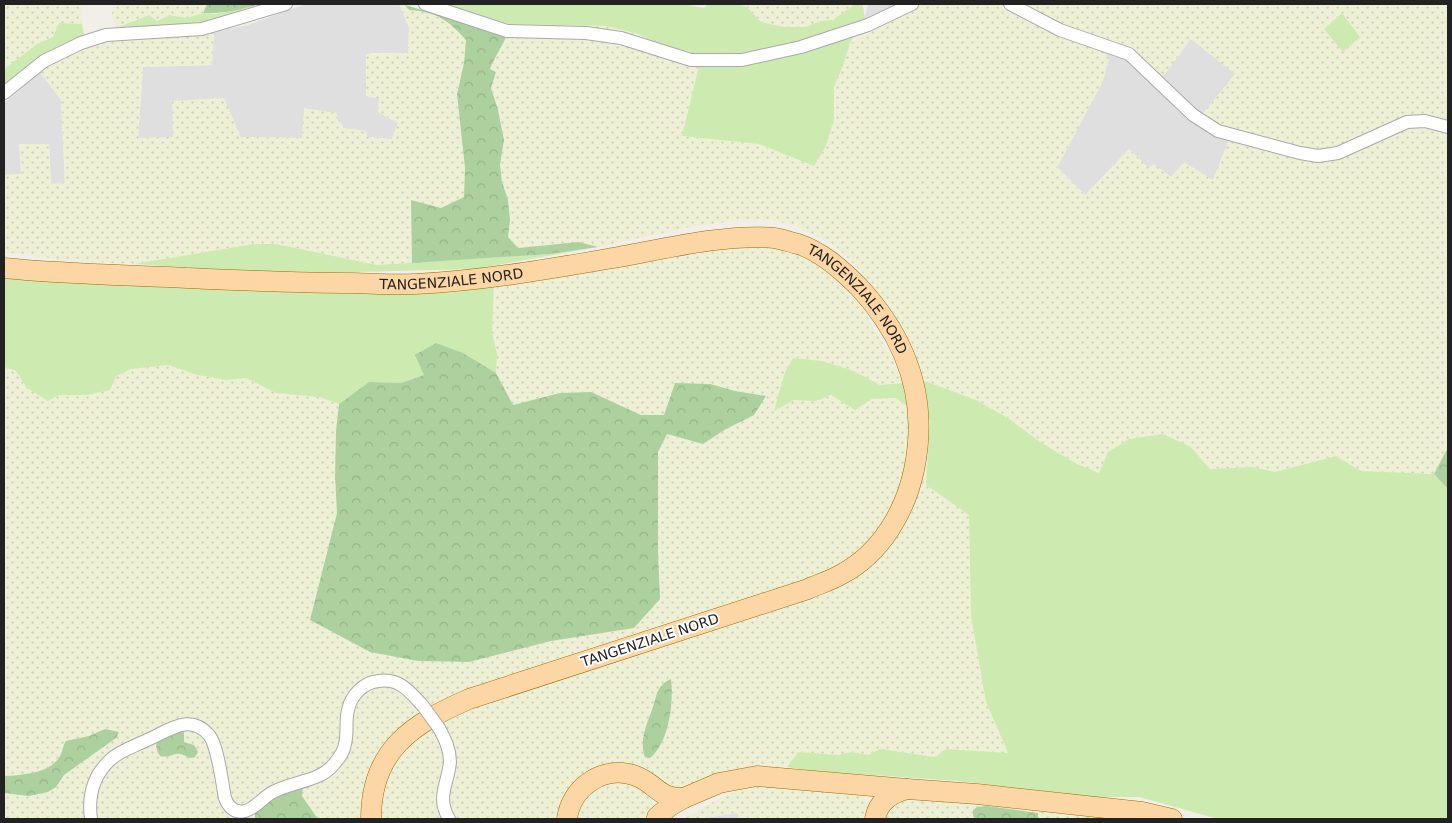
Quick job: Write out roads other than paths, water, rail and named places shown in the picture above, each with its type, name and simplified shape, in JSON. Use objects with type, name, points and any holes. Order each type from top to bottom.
[{"type":"main road","name":"TANGENZIALE NORD","points":[[4,268],[46,272],[287,282],[414,284],[535,272],[739,238],[774,238],[802,246],[830,261],[870,299],[890,325],[901,347],[915,385],[920,418],[918,450],[912,482],[904,505],[877,547],[854,567],[840,576],[799,592],[469,699],[437,713],[416,726],[380,768],[373,791],[371,819]]},
{"type":"main road","points":[[567,819],[570,806],[580,789],[587,783],[605,774],[634,775],[652,785],[658,792],[675,798],[684,798]]},
{"type":"main road","points":[[658,792],[660,803],[658,816],[684,798],[719,783],[757,776],[977,794],[1142,812],[1172,819]]},
{"type":"main road","points":[[850,783],[865,790],[871,797],[875,817]]},
{"type":"main road","points":[[875,817],[880,805],[888,797],[896,792],[907,789]]},
{"type":"street","points":[[425,4],[507,31],[586,33],[621,38],[691,60],[742,60],[801,47],[868,25],[912,4]]},
{"type":"street","points":[[1010,4],[1060,30],[1129,54],[1193,115],[1218,131],[1318,156],[1338,152],[1407,122],[1426,121],[1448,128]]},
{"type":"street","points":[[4,93],[44,61],[106,35],[202,29],[281,5]]},
{"type":"street","points":[[91,819],[89,809],[91,793],[96,780],[111,759],[174,726],[193,726],[203,730],[210,736],[228,805],[232,809],[246,811],[270,793],[288,784],[318,777],[334,765],[345,746],[348,708],[353,698],[360,689],[373,682],[388,680],[399,683],[409,690],[439,728],[448,745],[450,760],[443,790],[443,806],[449,819]]}]
